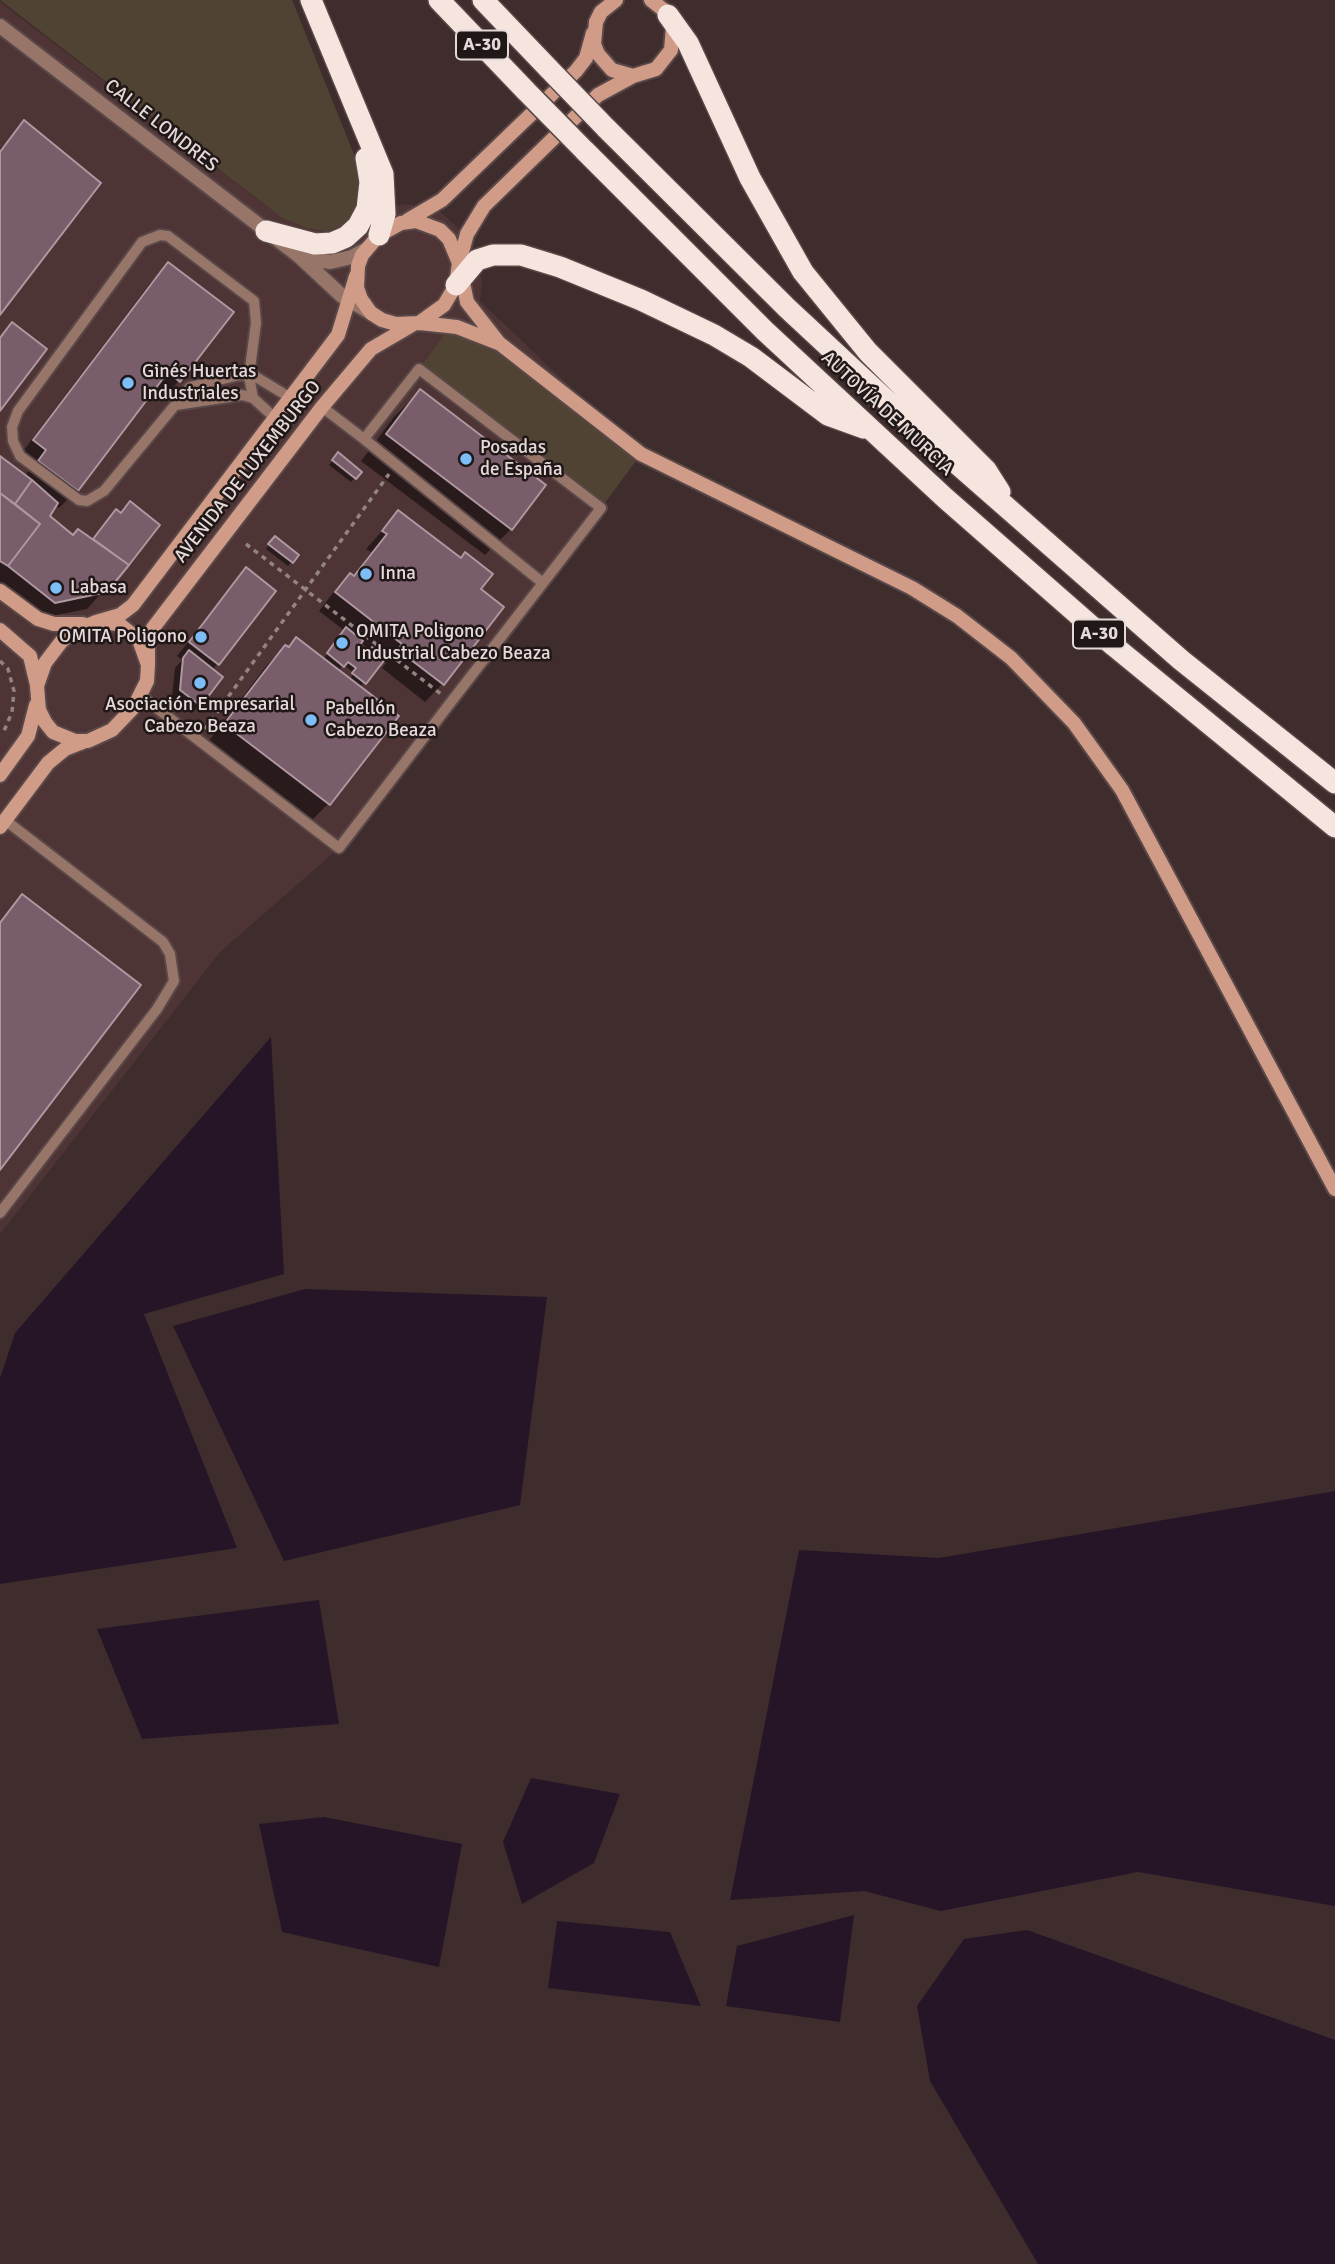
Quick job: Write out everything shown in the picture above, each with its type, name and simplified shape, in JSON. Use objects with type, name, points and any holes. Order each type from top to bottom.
[{"type":"highway","points":[[311,0],[383,174],[385,214],[373,242]]},
{"type":"highway","name":"AUTOVÍA DE MURCIA","points":[[439,0],[765,331],[872,431],[1103,638],[1335,827]]},
{"type":"highway","name":"AUTOVÍA DE MURCIA","points":[[483,0],[606,128],[832,351],[1181,660],[1335,783]]},
{"type":"highway","points":[[664,9],[688,43],[750,178],[803,272],[869,352],[986,470],[1012,512]]},
{"type":"highway","points":[[266,231],[296,241],[323,244],[346,237],[358,226],[367,209],[370,182],[356,112]]},
{"type":"highway","points":[[459,273],[477,260],[503,253],[521,254],[560,267],[641,300],[714,335],[751,358],[828,415],[872,431]]},
{"type":"main road","points":[[373,242],[442,200],[576,71],[586,58],[601,12],[616,0]]},
{"type":"main road","points":[[652,0],[664,9]]},
{"type":"main road","name":"AVENIDA DE LUXEMBURGO","points":[[148,666],[148,643],[153,628],[322,407],[371,349],[444,305],[459,273],[467,234],[484,206],[598,95],[633,76],[645,74],[665,61],[674,39],[664,9]]},
{"type":"main road","points":[[593,33],[598,54],[604,63],[622,75],[633,76]]},
{"type":"main road","points":[[401,223],[416,221],[440,230],[449,239],[467,302],[499,343],[641,454],[912,588],[957,616],[1011,658],[1074,723],[1122,790],[1335,1189]]},
{"type":"main road","name":"AVENIDA DE LUXEMBURGO","points":[[94,623],[120,615],[133,605],[338,335],[356,276],[373,242]]},
{"type":"main road","points":[[356,276],[358,293],[371,313],[382,320],[457,327],[499,343]]},
{"type":"main road","points":[[0,591],[38,619],[54,624],[119,624],[139,640],[148,666],[141,696],[112,730],[57,755],[3,823]]},
{"type":"main road","points":[[0,775],[28,736],[37,693],[52,652],[72,632],[94,623]]},
{"type":"main road","points":[[0,630],[30,656],[38,710],[53,732],[75,741],[88,741]]},
{"type":"street","name":"CALLE LONDRES","points":[[0,26],[299,256],[349,300],[371,313]]},
{"type":"street","points":[[299,256],[320,263],[330,262],[352,257],[373,242]]},
{"type":"lane","points":[[253,398],[249,376],[257,311],[254,301],[169,236],[160,235],[142,242],[19,411],[12,427],[13,441],[20,456],[79,499],[96,499],[190,387],[220,377],[249,376],[273,385],[289,397]]},
{"type":"lane","points":[[141,696],[339,848],[601,508],[419,369],[364,439]]},
{"type":"lane","points":[[176,405],[242,395],[253,398],[274,417]]},
{"type":"lane","points":[[322,407],[543,583]]},
{"type":"lane","points":[[0,1213],[157,1009],[174,981],[170,954],[163,942],[3,823]]},
{"type":"path","points":[[198,739],[396,465]]},
{"type":"path","points":[[246,544],[451,702]]},
{"type":"path","points":[[0,661],[8,669],[14,691],[12,712],[4,731]]},
{"type":"shaded area","points":[[0,0],[292,0],[357,162],[361,192],[359,209],[346,224],[327,231],[306,228],[281,217]]},
{"type":"shaded area","points":[[0,2],[281,217],[407,204],[442,213],[457,227],[482,279],[480,301],[641,454],[339,848],[220,952],[0,1234]]},
{"type":"shaded area","points":[[451,326],[499,343],[641,454],[601,508],[419,369]]},
{"type":"shaded area","points":[[271,1037],[284,1274],[144,1314],[237,1548],[0,1584],[0,1378],[15,1333]]},
{"type":"shaded area","points":[[305,1289],[547,1297],[520,1505],[284,1561],[173,1326]]},
{"type":"shaded area","points":[[1335,1491],[1335,1906],[1138,1872],[941,1911],[864,1891],[730,1900],[799,1550],[939,1558]]},
{"type":"shaded area","points":[[319,1600],[339,1724],[142,1739],[97,1629]]},
{"type":"shaded area","points":[[531,1778],[620,1794],[594,1863],[522,1904],[503,1842]]},
{"type":"shaded area","points":[[324,1817],[462,1844],[439,1967],[282,1932],[259,1824]]},
{"type":"shaded area","points":[[854,1915],[840,2022],[726,2006],[737,1946]]},
{"type":"shaded area","points":[[557,1921],[670,1932],[701,2006],[548,1988]]},
{"type":"shaded area","points":[[1027,1930],[1335,2040],[1335,2264],[1038,2264],[930,2081],[917,2006],[964,1939]]},
{"type":"building","points":[[24,120],[101,183],[0,315],[0,152]]},
{"type":"building","points":[[168,262],[234,312],[180,382],[168,372],[78,491],[38,461],[46,450],[33,440]]},
{"type":"building","points":[[12,322],[47,349],[0,411],[0,338]]},
{"type":"building","name":"Posadas de España","points":[[420,389],[546,485],[512,530],[386,434]]},
{"type":"building","points":[[338,452],[362,472],[356,479],[332,460]]},
{"type":"building","points":[[0,456],[32,480],[15,504],[0,493]]},
{"type":"building","points":[[32,480],[58,503],[50,516],[73,535],[78,529],[129,565],[107,592],[55,603],[8,566],[40,524],[15,504]]},
{"type":"building","points":[[0,493],[40,524],[8,566],[0,561]]},
{"type":"building","points":[[130,501],[160,525],[129,565],[93,539],[116,509],[121,513]]},
{"type":"building","points":[[398,510],[461,558],[465,552],[493,574],[481,589],[504,607],[444,685],[398,650],[402,644],[335,592],[350,573],[354,576],[387,534],[382,531]]},
{"type":"building","points":[[275,536],[299,555],[293,563],[268,544]]},
{"type":"building","points":[[246,567],[276,591],[219,665],[189,642]]},
{"type":"building","points":[[346,627],[363,641],[359,646],[368,652],[372,647],[386,658],[366,684],[352,673],[356,668],[348,662],[344,667],[327,653]]},
{"type":"building","name":"Pabellón Cabezo Beaza","points":[[296,637],[399,716],[330,805],[224,724],[285,645],[289,647]]},
{"type":"building","name":"Asociación Empresarial Cabezo Beaza","points":[[189,650],[223,677],[201,706],[180,690],[183,658]]},
{"type":"building","points":[[22,894],[141,985],[0,1170],[0,923]]},
{"type":"place","name":"Ginés Huertas Industriales","points":[[128,383]]},
{"type":"place","name":"Posadas de España","points":[[466,459]]},
{"type":"place","name":"Inna","points":[[366,574]]},
{"type":"place","name":"Labasa","points":[[56,588]]},
{"type":"place","name":"OMITA Poligono","points":[[201,637]]},
{"type":"place","name":"OMITA Poligono Industrial Cabezo Beaza","points":[[342,643]]},
{"type":"place","name":"Asociación Empresarial Cabezo Beaza","points":[[200,683]]},
{"type":"place","name":"Pabellón Cabezo Beaza","points":[[311,720]]}]
